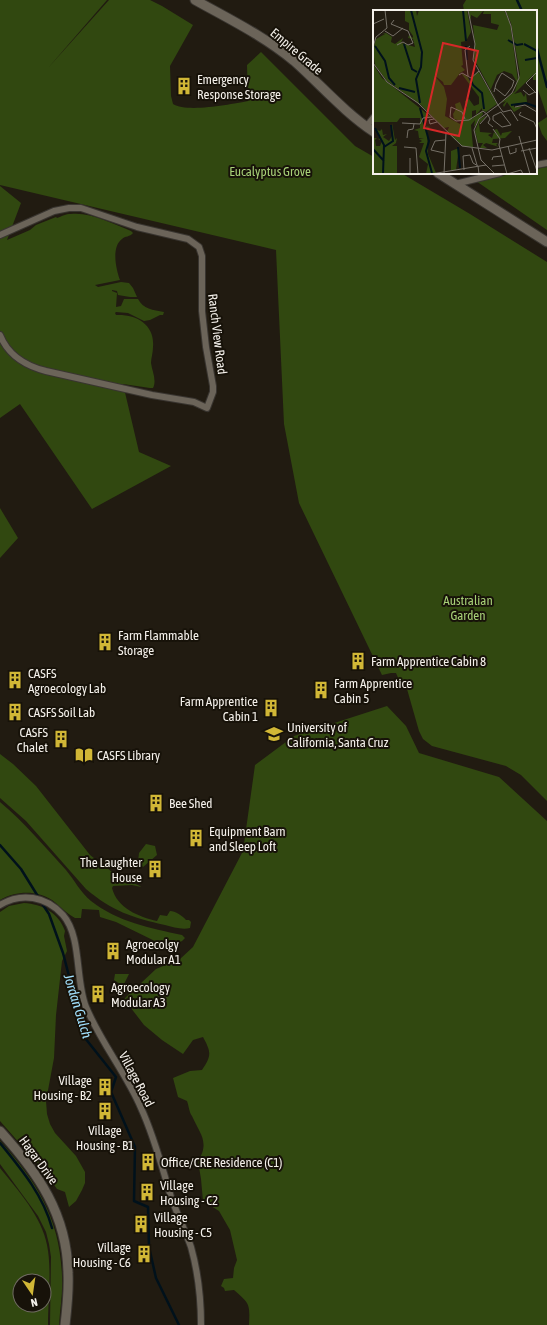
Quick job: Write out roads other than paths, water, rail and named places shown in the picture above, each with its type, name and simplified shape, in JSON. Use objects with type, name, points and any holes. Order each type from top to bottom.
[{"type":"main road","name":"Empire Grade","points":[[196,0],[265,39],[293,61],[342,107],[370,129]]},
{"type":"main road","points":[[440,174],[547,242]]},
{"type":"main road","name":"Hagar Drive","points":[[0,1131],[42,1183],[60,1226],[67,1258],[68,1272],[65,1325]]},
{"type":"street","points":[[537,165],[547,163]]},
{"type":"street","points":[[455,184],[496,174]]},
{"type":"street","name":"Ranch View Road","points":[[0,235],[54,211],[69,208],[81,208],[137,227],[188,239],[198,247],[202,256],[201,300],[213,392],[207,408],[194,402],[145,394],[46,371],[35,368],[23,362],[8,348],[0,335]]},
{"type":"street","name":"Village Road","points":[[0,904],[11,899],[21,897],[36,898],[47,902],[56,908],[70,925],[74,936],[85,1005],[95,1027],[141,1107],[175,1210],[190,1247],[201,1300],[202,1325]]},
{"type":"waterway","points":[[517,0],[522,10]]},
{"type":"waterway","points":[[537,49],[547,87]]},
{"type":"waterway","name":"Jordan Gulch","points":[[0,845],[21,869],[39,898]]},
{"type":"waterway","name":"Jordan Gulch","points":[[41,902],[49,914],[63,953],[85,1038],[116,1077],[111,1092],[135,1147],[134,1201],[148,1207],[149,1247],[156,1278],[179,1325]]},
{"type":"waterway","points":[[0,1143],[31,1183],[43,1205],[52,1228]]},
{"type":"place","name":"Emergency Response Storage","points":[[184,86]]},
{"type":"place","name":"Farm Flammable Storage","points":[[105,642]]},
{"type":"place","name":"Farm Apprentice Cabin 8","points":[[358,661]]},
{"type":"place","name":"CASFS Agroecology Lab","points":[[15,680]]},
{"type":"place","name":"Farm Apprentice Cabin 5","points":[[321,690]]},
{"type":"place","name":"Farm Apprentice Cabin 1","points":[[271,708]]},
{"type":"place","name":"CASFS Soil Lab","points":[[15,712]]},
{"type":"place","name":"University of California, Santa Cruz","points":[[274,734]]},
{"type":"place","name":"CASFS Chalet","points":[[61,739]]},
{"type":"place","name":"CASFS Library","points":[[84,755]]},
{"type":"place","name":"Bee Shed","points":[[156,803]]},
{"type":"place","name":"Equipment Barn and Sleep Loft","points":[[196,838]]},
{"type":"place","name":"The Laughter House","points":[[155,869]]},
{"type":"place","name":"Agroecolgy Modular A1","points":[[113,951]]},
{"type":"place","name":"Agroecology Modular A3","points":[[98,994]]},
{"type":"place","name":"Village Housing - B2","points":[[105,1087]]},
{"type":"place","name":"Village Housing - B1","points":[[105,1111]]},
{"type":"place","name":"Office/CRE Residence (C1)","points":[[148,1162]]},
{"type":"place","name":"Village Housing - C2","points":[[147,1192]]},
{"type":"place","name":"Village Housing - C5","points":[[141,1224]]},
{"type":"place","name":"Village Housing - C6","points":[[144,1254]]},
{"type":"park label","name":"Eucalyptus Grove","points":[[270,171]]},
{"type":"park label","name":"Australian Garden","points":[[468,608]]}]
